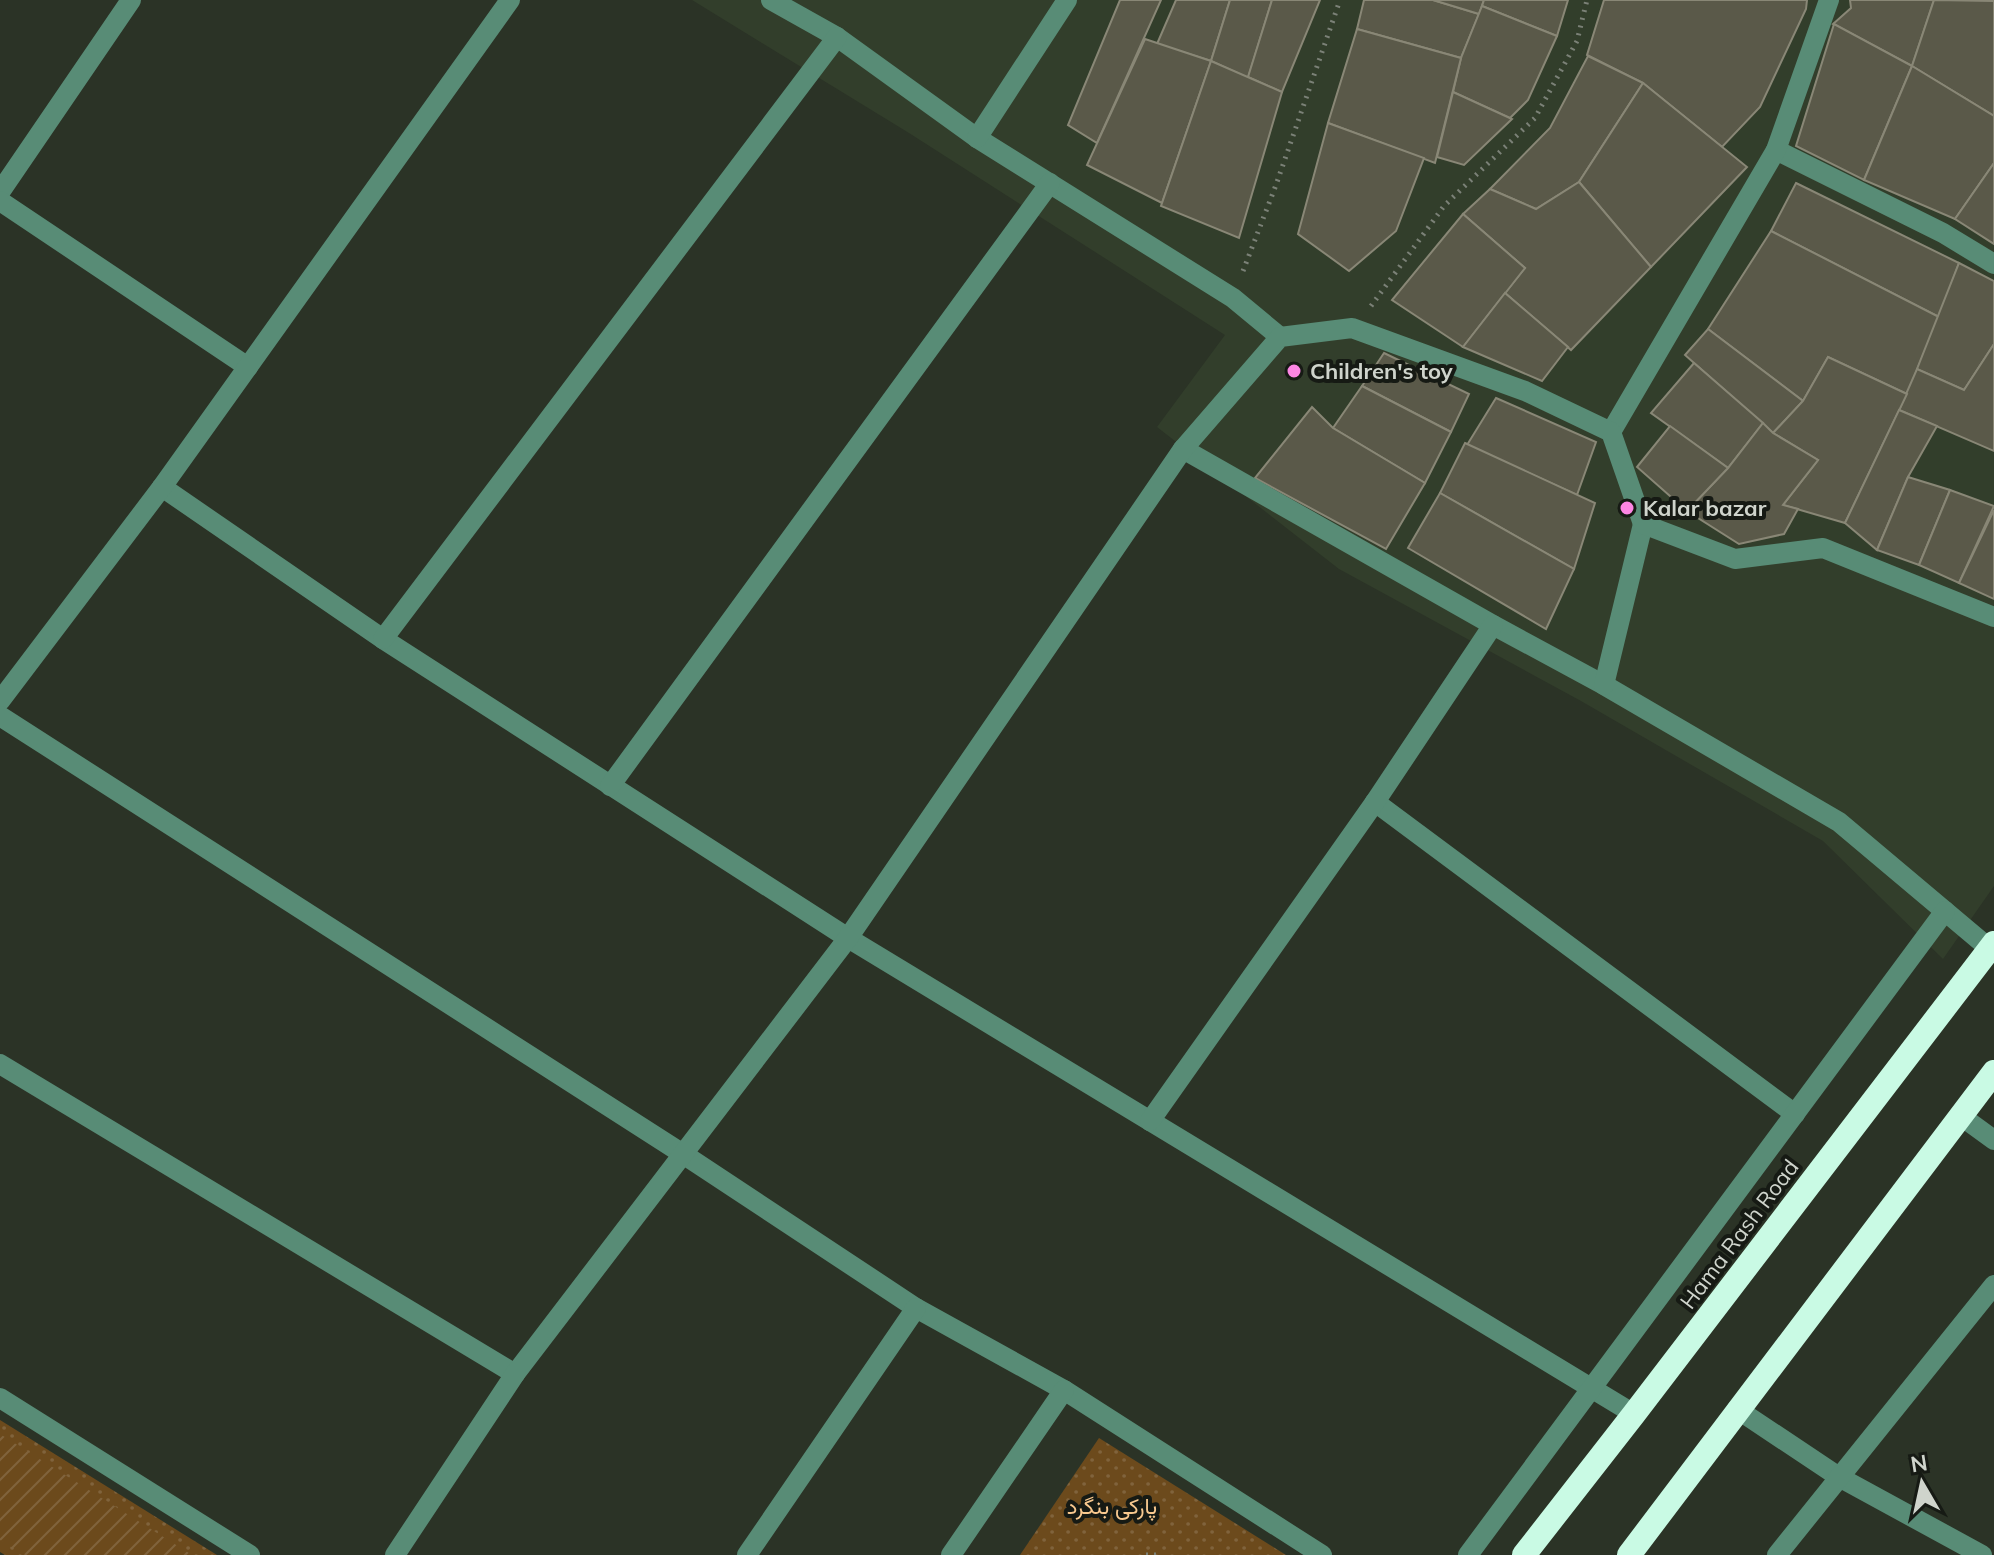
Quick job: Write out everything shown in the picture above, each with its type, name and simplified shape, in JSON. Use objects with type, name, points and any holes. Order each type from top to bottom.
[{"type":"highway","name":"Hama Rash Road","points":[[1524,1555],[1992,946]]},
{"type":"highway","points":[[1629,1555],[1994,1072]]},
{"type":"street","points":[[0,192],[131,0]]},
{"type":"street","points":[[0,701],[162,487],[510,0]]},
{"type":"street","points":[[771,0],[837,37],[977,138],[1233,298],[1280,337]]},
{"type":"street","points":[[977,138],[1067,0]]},
{"type":"street","points":[[1611,432],[1776,150],[1829,0]]},
{"type":"street","points":[[383,639],[837,37]]},
{"type":"street","points":[[1776,150],[1943,233],[1994,264]]},
{"type":"street","points":[[610,786],[1050,183]]},
{"type":"street","points":[[0,201],[248,367]]},
{"type":"street","points":[[395,1555],[515,1374],[848,938],[1183,449],[1280,337],[1352,328],[1525,391],[1611,432],[1643,524],[1604,685]]},
{"type":"street","points":[[1183,449],[1604,685],[1839,822],[1945,911],[1992,946]]},
{"type":"street","points":[[162,487],[383,639],[848,938],[1634,1414]]},
{"type":"street","points":[[1643,524],[1735,559],[1823,548],[1994,617]]},
{"type":"street","points":[[1150,1121],[1375,802],[1493,625]]},
{"type":"street","points":[[0,716],[683,1154],[916,1308],[1064,1390],[1322,1555]]},
{"type":"street","points":[[1375,802],[1795,1114]]},
{"type":"street","points":[[1468,1555],[1945,911]]},
{"type":"street","points":[[0,1064],[515,1374]]},
{"type":"street","points":[[1961,1116],[1994,1140]]},
{"type":"street","points":[[1777,1555],[1994,1285]]},
{"type":"street","points":[[747,1555],[916,1308]]},
{"type":"street","points":[[951,1555],[1064,1390]]},
{"type":"street","points":[[0,1398],[250,1555]]},
{"type":"street","points":[[1737,1409],[1839,1477],[1982,1555]]},
{"type":"path","points":[[1233,298],[1340,0]]},
{"type":"path","points":[[1352,328],[1377,299],[1444,206],[1535,118],[1577,41],[1587,0]]},
{"type":"path","points":[[1146,1555],[1157,1555]]},
{"type":"shaded area","name":"Kalar bazar","points":[[692,0],[1994,0],[1994,886],[1943,959],[1823,841],[1581,701],[1339,569],[1157,427],[1225,335],[909,133]]},
{"type":"green space","points":[[0,1420],[217,1555],[5,1555],[0,1552]]},
{"type":"green space","points":[[0,1434],[192,1555],[25,1555],[0,1540]]},
{"type":"green space","name":"پارکی بنگرد","points":[[1099,1438],[1286,1555],[1020,1555]]},
{"type":"building","points":[[1120,0],[1161,0],[1097,143],[1068,125]]},
{"type":"building","points":[[1176,0],[1230,0],[1211,61],[1157,44]]},
{"type":"building","points":[[1230,0],[1272,0],[1248,78],[1211,61]]},
{"type":"building","points":[[1272,0],[1320,0],[1282,92],[1248,77]]},
{"type":"building","points":[[1364,0],[1433,0],[1479,14],[1461,58],[1357,29]]},
{"type":"building","points":[[1433,0],[1484,0],[1479,14]]},
{"type":"building","points":[[1484,0],[1568,0],[1557,36],[1482,6]]},
{"type":"building","points":[[1604,0],[1807,0],[1806,9],[1760,107],[1722,147],[1643,83],[1587,55]]},
{"type":"building","points":[[1850,0],[1934,0],[1912,66],[1833,24],[1851,8]]},
{"type":"building","points":[[1934,0],[1994,1],[1994,116],[1912,66]]},
{"type":"building","points":[[1482,6],[1557,36],[1528,100],[1510,118],[1453,92],[1461,58]]},
{"type":"building","points":[[1834,24],[1912,66],[1864,180],[1796,146]]},
{"type":"building","points":[[1357,29],[1461,58],[1435,163],[1328,123]]},
{"type":"building","points":[[1145,39],[1211,61],[1162,203],[1087,165]]},
{"type":"building","points":[[1588,56],[1643,83],[1579,182],[1536,209],[1490,189],[1550,128]]},
{"type":"building","points":[[1211,61],[1282,92],[1239,238],[1161,206]]},
{"type":"building","points":[[1912,66],[1994,116],[1994,163],[1955,219],[1864,180]]},
{"type":"building","points":[[1643,83],[1747,167],[1651,267],[1579,182]]},
{"type":"building","points":[[1453,92],[1512,119],[1464,165],[1437,157]]},
{"type":"building","points":[[1328,123],[1424,158],[1396,231],[1349,271],[1298,234]]},
{"type":"building","points":[[1994,163],[1994,244],[1955,219]]},
{"type":"building","points":[[1579,182],[1651,267],[1571,350],[1505,293],[1525,268],[1463,214],[1490,189],[1536,209]]},
{"type":"building","points":[[1796,183],[1959,263],[1939,317],[1771,231]]},
{"type":"building","points":[[1463,214],[1525,268],[1463,347],[1392,300]]},
{"type":"building","points":[[1771,231],[1939,317],[1907,394],[1828,357],[1803,401],[1708,329]]},
{"type":"building","points":[[1959,263],[1994,281],[1994,344],[1964,390],[1917,369]]},
{"type":"building","points":[[1505,293],[1568,347],[1542,381],[1463,347]]},
{"type":"building","points":[[1708,329],[1803,401],[1773,433],[1685,355]]},
{"type":"building","points":[[1994,344],[1994,451],[1899,410],[1917,369],[1964,390]]},
{"type":"building","points":[[1384,353],[1469,394],[1451,432],[1362,386]]},
{"type":"building","points":[[1828,357],[1907,394],[1845,523],[1783,505],[1818,460],[1773,433],[1803,401]]},
{"type":"building","points":[[1694,363],[1763,423],[1728,468],[1651,413]]},
{"type":"building","points":[[1362,386],[1451,432],[1425,483],[1333,428]]},
{"type":"building","points":[[1496,398],[1596,442],[1577,495],[1467,445]]},
{"type":"building","points":[[1312,407],[1333,428],[1425,483],[1386,549],[1255,478]]},
{"type":"building","points":[[1899,410],[1937,426],[1908,477],[1877,550],[1845,523]]},
{"type":"building","points":[[1763,423],[1773,433],[1818,460],[1783,505],[1798,509],[1784,534],[1739,544],[1687,511],[1728,468]]},
{"type":"building","points":[[1670,426],[1728,468],[1687,511],[1637,467]]},
{"type":"building","points":[[1465,443],[1595,503],[1574,569],[1440,493]]},
{"type":"building","points":[[1908,477],[1950,490],[1919,565],[1877,550]]},
{"type":"building","points":[[1950,490],[1994,506],[1959,583],[1919,565]]},
{"type":"building","points":[[1440,493],[1574,569],[1546,629],[1408,548]]},
{"type":"building","points":[[1994,510],[1994,599],[1959,583]]},
{"type":"place","name":"Children's toy","points":[[1294,371]]},
{"type":"place","name":"Kalar bazar","points":[[1627,508]]}]
